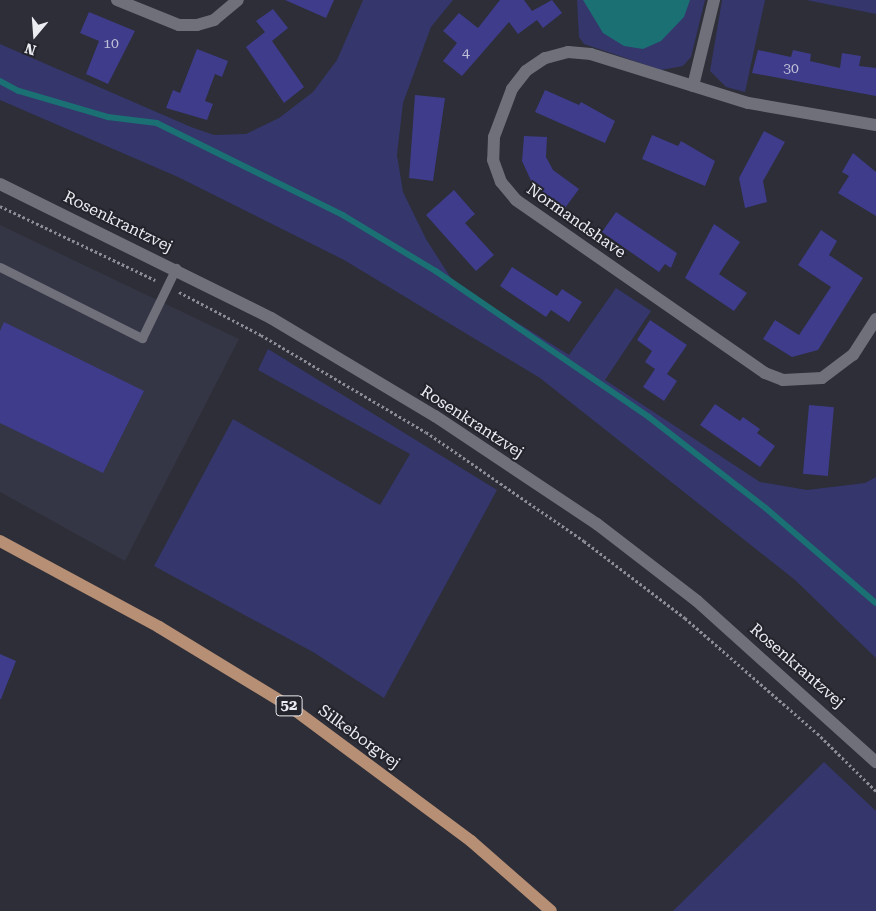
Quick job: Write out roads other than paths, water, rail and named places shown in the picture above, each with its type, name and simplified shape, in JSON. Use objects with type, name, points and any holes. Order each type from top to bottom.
[{"type":"main road","name":"Silkeborgvej","points":[[0,541],[159,627],[292,708],[471,841],[551,911]]},
{"type":"street","points":[[117,0],[179,25],[197,25],[214,20],[238,0]]},
{"type":"street","points":[[693,86],[714,0]]},
{"type":"street","name":"Normandshave","points":[[876,125],[748,103],[591,54],[568,52],[545,58],[526,71],[512,89],[494,137],[493,160],[501,182],[524,205],[765,373],[783,380],[822,378],[839,368],[876,319]]},
{"type":"street","name":"Rosenkrantzvej","points":[[0,184],[176,268],[272,318],[435,416],[597,524],[697,601],[876,762]]},
{"type":"lane","points":[[0,267],[142,338],[176,268]]},
{"type":"water","points":[[583,0],[690,0],[684,17],[661,41],[643,49],[624,46],[603,33]]},
{"type":"waterway","points":[[0,81],[19,91],[108,117],[157,123],[343,215],[436,271],[649,417],[766,508],[876,603]]}]
